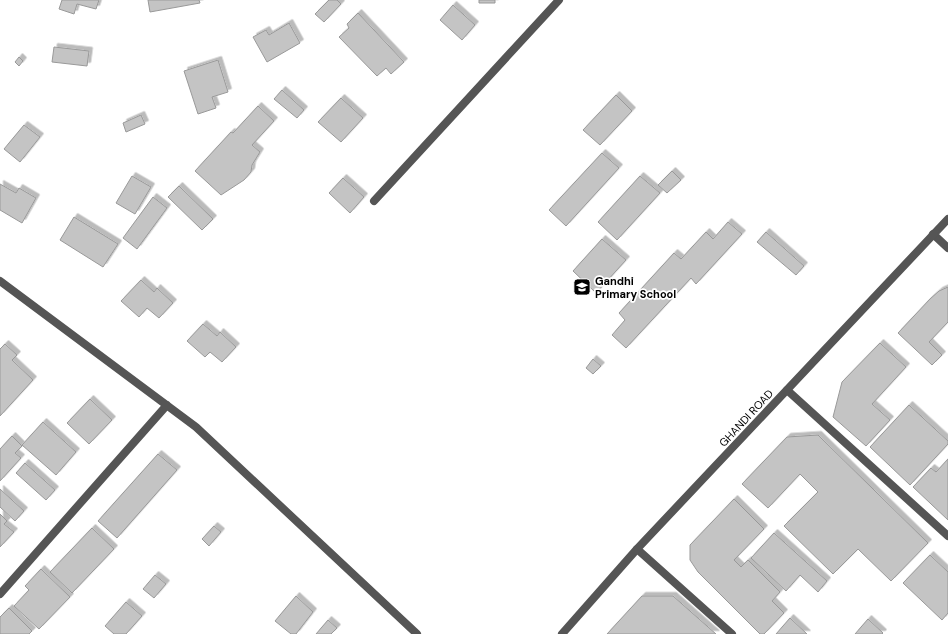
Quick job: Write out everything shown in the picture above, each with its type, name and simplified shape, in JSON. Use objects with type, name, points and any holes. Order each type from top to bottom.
[{"type":"street","points":[[374,201],[559,0]]},
{"type":"street","name":"GHANDI ROAD","points":[[562,634],[637,549],[948,219]]},
{"type":"street","points":[[933,234],[948,248]]},
{"type":"street","points":[[0,281],[196,427],[417,634]]},
{"type":"street","points":[[787,390],[948,536]]},
{"type":"street","points":[[0,594],[167,405]]},
{"type":"street","points":[[637,549],[732,634]]},
{"type":"building","points":[[62,0],[99,0],[96,9],[77,4],[74,14],[59,9]]},
{"type":"building","points":[[148,0],[199,0],[200,3],[150,12]]},
{"type":"building","points":[[329,0],[337,0],[341,4],[324,22],[315,14]]},
{"type":"building","points":[[479,0],[495,0],[495,3],[479,3]]},
{"type":"building","points":[[453,5],[475,25],[462,40],[440,20]]},
{"type":"building","points":[[358,13],[404,62],[391,74],[386,68],[377,76],[339,37],[349,28],[347,24]]},
{"type":"building","points":[[289,23],[300,43],[267,62],[253,37],[266,30],[269,35]]},
{"type":"building","points":[[54,47],[89,51],[87,66],[52,62]]},
{"type":"building","points":[[19,57],[23,61],[19,66],[15,62]]},
{"type":"building","points":[[218,60],[228,92],[212,97],[216,108],[198,114],[184,71]]},
{"type":"building","points":[[282,90],[304,110],[297,118],[274,99]]},
{"type":"building","points":[[616,95],[632,111],[600,145],[583,130]]},
{"type":"building","points":[[341,98],[363,118],[341,142],[318,122]]},
{"type":"building","points":[[258,106],[274,121],[252,145],[260,152],[252,165],[251,172],[244,180],[221,195],[195,171],[231,132],[233,133]]},
{"type":"building","points":[[141,115],[145,124],[126,132],[123,123]]},
{"type":"building","points":[[24,125],[40,137],[20,162],[4,149]]},
{"type":"building","points":[[602,153],[619,168],[566,226],[549,210]]},
{"type":"building","points":[[672,171],[681,180],[667,193],[658,185]]},
{"type":"building","points":[[132,176],[151,187],[135,214],[116,203]]},
{"type":"building","points":[[640,176],[660,193],[617,240],[598,222]]},
{"type":"building","points":[[343,178],[364,197],[350,213],[329,193]]},
{"type":"building","points":[[0,184],[16,193],[19,188],[36,198],[22,223],[0,210]]},
{"type":"building","points":[[179,186],[213,219],[202,230],[168,197]]},
{"type":"building","points":[[153,197],[167,208],[137,249],[123,238]]},
{"type":"building","points":[[74,217],[118,244],[103,267],[60,240]]},
{"type":"building","points":[[728,222],[742,234],[696,284],[691,278],[626,348],[612,335],[625,320],[619,313],[674,253],[681,259],[706,232],[713,239]]},
{"type":"building","points":[[766,232],[804,266],[796,275],[757,242]]},
{"type":"building","points":[[602,239],[626,260],[596,293],[573,271]]},
{"type":"building","points":[[141,280],[154,292],[157,288],[173,303],[159,318],[147,308],[139,317],[121,301]]},
{"type":"building","points":[[948,287],[948,322],[929,342],[942,355],[932,365],[898,333],[930,299],[939,291]]},
{"type":"building","points":[[203,324],[217,336],[220,332],[236,347],[222,362],[210,352],[205,357],[187,341]]},
{"type":"building","points":[[880,343],[906,367],[872,404],[890,420],[866,446],[833,417],[842,382]]},
{"type":"building","points":[[5,344],[17,355],[12,360],[33,380],[0,416],[0,349]]},
{"type":"building","points":[[593,359],[601,366],[593,374],[586,368]]},
{"type":"building","points":[[90,399],[112,420],[89,444],[67,423]]},
{"type":"building","points":[[909,405],[948,441],[948,444],[910,485],[870,447]]},
{"type":"building","points":[[43,422],[76,452],[56,475],[22,445]]},
{"type":"building","points":[[818,435],[928,543],[891,581],[858,549],[833,574],[784,526],[818,492],[800,474],[768,508],[742,484],[787,437]]},
{"type":"building","points":[[12,436],[22,446],[15,453],[21,458],[0,481],[0,449]]},
{"type":"building","points":[[158,454],[177,470],[117,538],[98,521]]},
{"type":"building","points":[[948,459],[948,520],[913,487],[931,468],[936,472]]},
{"type":"building","points":[[25,463],[55,490],[46,500],[16,473]]},
{"type":"building","points":[[0,489],[24,511],[15,521],[0,507]]},
{"type":"building","points":[[734,499],[764,529],[734,560],[741,567],[748,560],[780,592],[772,601],[784,613],[764,634],[760,634],[698,572],[690,560],[690,545]]},
{"type":"building","points":[[0,514],[7,521],[4,524],[14,532],[0,547]]},
{"type":"building","points":[[214,526],[221,532],[209,546],[202,539]]},
{"type":"building","points":[[92,528],[114,549],[72,593],[50,572]]},
{"type":"building","points":[[774,533],[827,581],[818,592],[800,575],[786,591],[751,558]]},
{"type":"building","points":[[930,555],[948,572],[948,613],[942,620],[903,583]]},
{"type":"building","points":[[41,569],[70,597],[39,629],[14,606],[29,590],[25,586]]},
{"type":"building","points":[[155,575],[166,584],[154,598],[143,589]]},
{"type":"building","points":[[296,596],[313,612],[296,634],[291,634],[275,621]]},
{"type":"building","points":[[642,596],[673,596],[716,634],[607,634]]},
{"type":"building","points":[[126,602],[142,616],[126,634],[114,634],[105,626]]},
{"type":"building","points":[[9,608],[32,631],[29,634],[0,634],[0,617]]},
{"type":"building","points":[[790,618],[807,634],[776,634]]},
{"type":"building","points":[[868,619],[883,633],[882,634],[855,634]]},
{"type":"building","points":[[328,620],[337,628],[331,634],[316,634]]},
{"type":"place","name":"Gandhi Primary School","points":[[582,287]]}]
